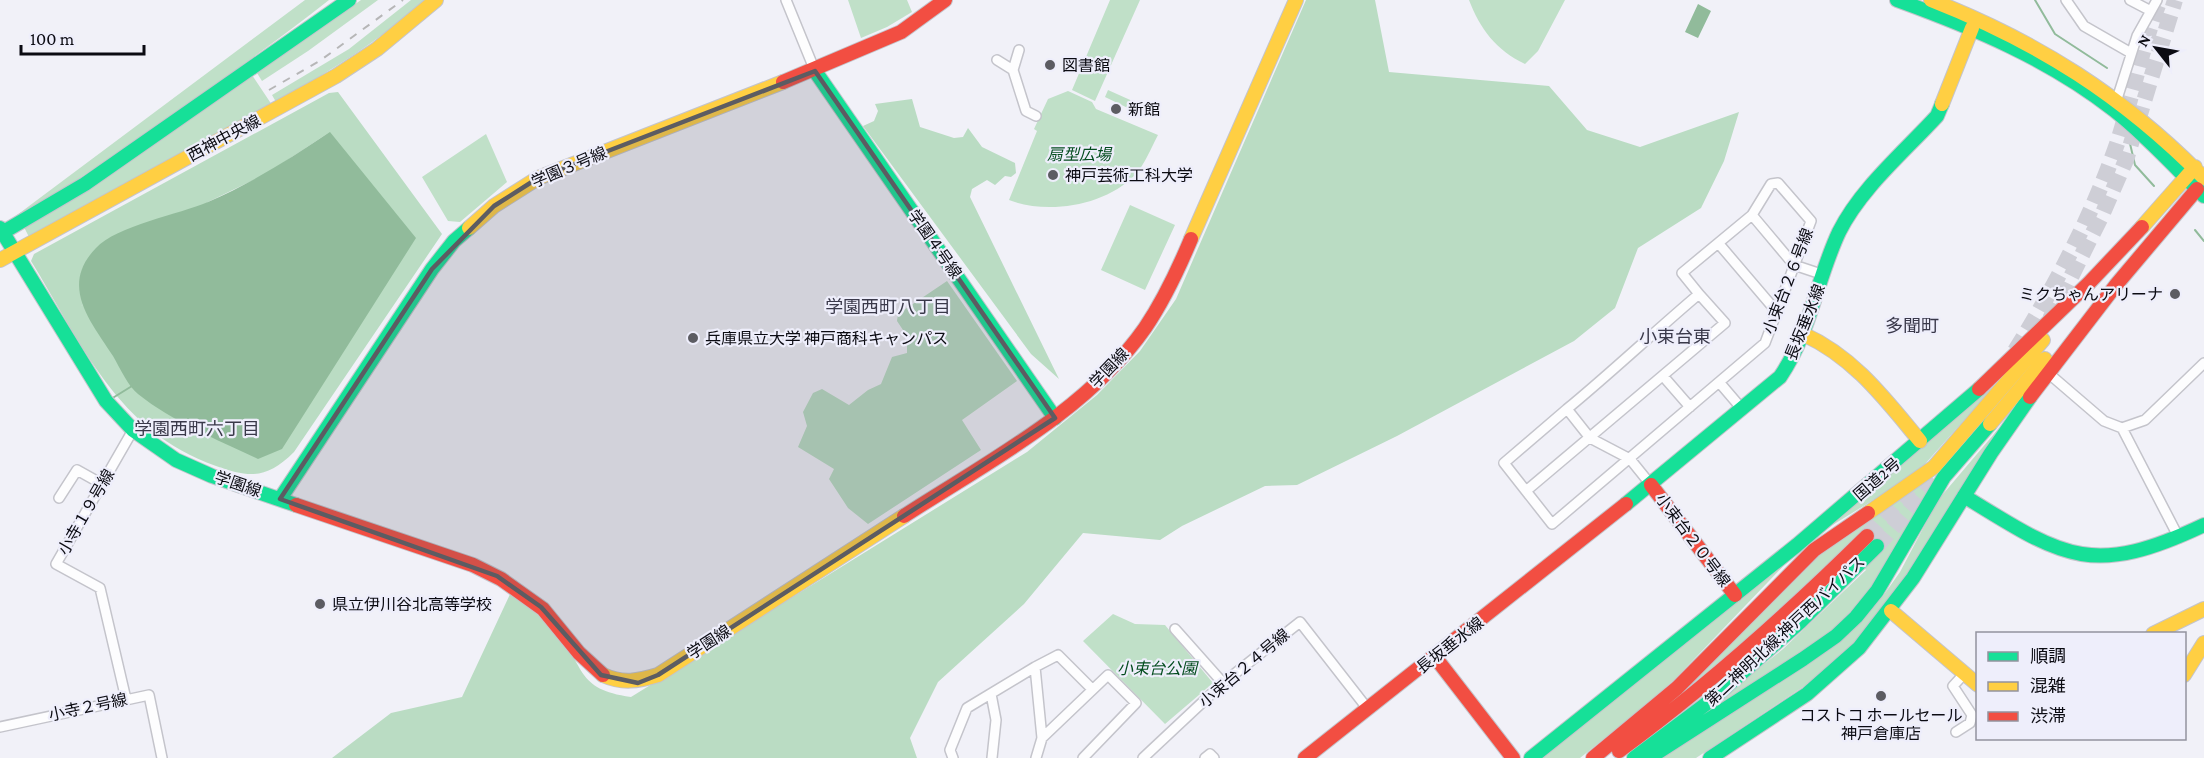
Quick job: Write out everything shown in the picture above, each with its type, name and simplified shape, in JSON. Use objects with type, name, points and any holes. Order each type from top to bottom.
[{"type":"main road","points":[[303,33],[339,0]]},
{"type":"main road","points":[[1,231],[85,184],[350,0]]},
{"type":"main road","name":"西神中央線","points":[[0,260],[336,76],[377,49],[436,0]]},
{"type":"main road","points":[[336,76],[395,43],[450,0]]},
{"type":"main road","name":"学園３号線","points":[[280,499],[432,269],[462,233],[494,206],[538,178],[814,71],[901,32],[945,0]]},
{"type":"main road","name":"学園線","points":[[1,231],[95,385],[133,430],[176,460],[212,476],[472,565],[496,576],[542,607],[589,665],[601,675],[618,682],[638,683],[658,675],[1055,418],[1105,375],[1144,329],[1172,283],[1296,0]]},
{"type":"main road","points":[[1897,0],[1974,22],[2031,43],[2079,71],[2145,120],[2198,182]]},
{"type":"main road","points":[[1931,0],[2031,55],[2099,99],[2198,182]]},
{"type":"main road","name":"長坂垂水線","points":[[1305,758],[1651,485],[1780,377],[1797,352],[1839,233],[1855,205],[1937,116],[1974,22]]},
{"type":"main road","name":"学園４号線","points":[[814,71],[1055,418]]},
{"type":"main road","points":[[1710,758],[1778,714],[1832,673],[1858,649],[1890,611],[2047,372],[2198,182],[2204,156]]},
{"type":"main road","name":"国道2号","points":[[1531,758],[1627,685],[1844,508],[1920,441],[2198,182]]},
{"type":"main road","points":[[1593,758],[1677,688],[1814,550],[1844,527],[1908,487],[1939,462],[2089,283]]},
{"type":"main road","points":[[1649,758],[1803,659],[1836,636],[1856,617],[1877,591],[1923,509],[1944,477],[2056,346],[2115,284]]},
{"type":"main road","points":[[1803,334],[1822,341],[1849,359],[1920,441]]},
{"type":"main road","name":"小束台２０号線","points":[[1651,485],[1735,595]]},
{"type":"main road","points":[[1964,496],[2037,541],[2056,550],[2077,555],[2123,556],[2145,552],[2204,525]]},
{"type":"main road","name":"第二神明北線;神戸西バイパス","points":[[1608,758],[1672,712],[1729,666],[1794,609],[1867,536]]},
{"type":"main road","name":"第二神明北線;神戸西バイパス","points":[[1635,758],[1710,702],[1800,622],[1877,546]]},
{"type":"main road","points":[[2155,632],[2204,609]]},
{"type":"main road","points":[[1890,611],[1976,685]]},
{"type":"main road","points":[[2186,672],[2204,643]]},
{"type":"main road","points":[[1435,657],[1513,758]]},
{"type":"street","points":[[786,0],[814,71]]},
{"type":"street","points":[[2066,0],[2084,26],[2131,53]]},
{"type":"street","points":[[2073,10],[2078,0]]},
{"type":"street","points":[[2130,0],[2151,11]]},
{"type":"street","points":[[2117,99],[2137,36],[2157,0]]},
{"type":"street","points":[[1019,50],[1013,70],[1026,111],[1036,116]]},
{"type":"street","points":[[997,60],[1013,70]]},
{"type":"street","name":"小束台２６号線","points":[[1526,491],[1552,524],[1765,344],[1811,221],[1778,183],[1771,184],[1752,215],[1682,273],[1699,294]]},
{"type":"street","points":[[1752,215],[1794,265],[1824,275]]},
{"type":"street","points":[[1719,243],[1777,312]]},
{"type":"street","points":[[1699,294],[1725,323],[1663,376],[1526,491],[1504,463],[1699,294]]},
{"type":"street","points":[[2047,372],[2104,421],[2122,428],[2145,420],[2204,363]]},
{"type":"street","points":[[1663,376],[1690,407]]},
{"type":"street","points":[[1719,382],[1742,409]]},
{"type":"street","points":[[1567,409],[1590,438],[1630,459],[1651,485]]},
{"type":"street","points":[[2122,428],[2179,538]]},
{"type":"street","name":"小寺１９号線","points":[[126,699],[100,588],[56,564],[133,430]]},
{"type":"street","points":[[59,498],[77,470],[102,484]]},
{"type":"street","name":"小束台２４号線","points":[[1143,758],[1223,683],[1300,622],[1367,708]]},
{"type":"street","points":[[1175,629],[1223,683]]},
{"type":"street","points":[[952,758],[950,750],[967,708],[1059,655],[1092,689]]},
{"type":"street","points":[[1035,667],[1042,738],[1037,757]]},
{"type":"street","points":[[1964,674],[1953,686],[1972,716],[1970,723],[1957,734],[1976,722]]},
{"type":"street","points":[[1042,738],[1108,675],[1136,703],[1083,758]]},
{"type":"street","points":[[991,694],[996,720],[992,758]]},
{"type":"street","name":"小寺２号線","points":[[0,727],[149,695],[162,758]]},
{"type":"street","points":[[1205,758],[1210,754],[1214,758]]},
{"type":"highlighted area","points":[[815,71],[1055,418],[658,675],[638,683],[601,675],[541,607],[497,576],[280,499],[432,269],[494,206],[538,178]]},
{"type":"green space","points":[[305,0],[329,0],[138,139],[20,218],[17,215]]},
{"type":"green space","points":[[361,0],[378,0],[262,81],[257,73]]},
{"type":"green space","points":[[411,0],[425,0],[353,55],[276,102],[272,95],[349,49]]},
{"type":"green space","points":[[848,0],[907,0],[912,12],[887,27],[861,38]]},
{"type":"green space","points":[[1110,0],[1140,0],[1095,101],[1072,90]]},
{"type":"green space","points":[[1469,0],[1565,0],[1538,51],[1525,64],[1490,38]]},
{"type":"green space","points":[[252,75],[272,105],[29,237],[24,227]]},
{"type":"green space","points":[[1108,90],[1137,103],[1134,111],[1105,97]]},
{"type":"green space","name":"扇型広場","points":[[1068,91],[1092,102],[1096,109],[1158,135],[1145,161],[1123,186],[1108,194],[1075,205],[1040,207],[1009,200],[1037,131],[1034,129],[1048,99]]},
{"type":"green space","points":[[486,134],[507,182],[460,222],[448,221],[422,177]]},
{"type":"green space","points":[[1130,205],[1175,225],[1145,290],[1101,270]]},
{"type":"green space","points":[[1998,382],[1917,473],[1831,526],[1791,558],[1675,679],[1646,705],[1580,758],[1541,758]]},
{"type":"green space","points":[[1999,428],[1892,599],[1848,651],[1818,677],[1696,758],[1662,758],[1883,596],[1900,572],[1938,500]]},
{"type":"green space","points":[[1928,478],[1934,483],[1878,583],[1829,634],[1714,711],[1710,707],[1783,649],[1866,570],[1864,568],[1772,619],[1690,686],[1688,683],[1811,559]]},
{"type":"green space","name":"小束台公園","points":[[1113,614],[1135,624],[1165,625],[1213,683],[1165,724],[1083,641]]},
{"type":"shaded area","points":[[1306,0],[1375,0],[1389,72],[1549,86],[1587,130],[1640,147],[1739,112],[1724,161],[1701,208],[1638,248],[1615,308],[1574,341],[1397,436],[1297,485],[1265,486],[1182,526],[1160,540],[1083,533],[1024,604],[938,682],[910,738],[917,758],[332,758],[391,713],[462,697],[511,592],[556,631],[591,682],[613,693],[631,697],[1027,452],[1097,395],[1140,351],[1176,299]]},
{"type":"shaded area","points":[[1698,4],[1711,11],[1698,38],[1685,32]]},
{"type":"shaded area","points":[[338,92],[442,234],[294,452],[284,461],[266,471],[258,474],[239,473],[182,451],[152,431],[127,408],[86,353],[31,261],[34,254],[329,93]],"holes":[[[330,132],[81,306],[208,202],[266,174]]]},
{"type":"shaded area","points":[[912,99],[920,127],[954,138],[963,137],[968,128],[982,147],[1015,163],[1016,173],[1011,177],[1005,176],[995,185],[987,180],[972,189],[970,197],[1059,379],[1031,354],[863,126],[874,121],[878,111],[875,104]]},
{"type":"shaded area","points":[[330,132],[416,238],[282,449],[258,459],[181,422],[134,391],[88,317],[79,290],[80,276],[85,262],[105,240],[133,227],[196,207],[224,195],[271,170]]},
{"type":"shaded area","points":[[947,281],[1017,381],[962,420],[981,450],[868,524],[848,508],[829,479],[834,469],[798,447],[807,426],[803,412],[813,393],[822,389],[849,405],[868,390],[881,384],[892,357],[907,353],[907,336],[897,321],[898,314]]},
{"type":"waterway","points":[[2035,0],[2055,34],[2107,68]]},
{"type":"waterway","points":[[2128,135],[2135,165],[2154,186]]},
{"type":"waterway","points":[[2195,230],[2204,241]]},
{"type":"waterway","points":[[111,399],[132,386]]},
{"type":"tunnel","points":[[2015,351],[2059,275],[2097,195],[2118,141],[2160,0]]},
{"type":"tunnel","points":[[2050,319],[2102,215],[2126,160],[2175,0]]},
{"type":"tunnel","points":[[1877,546],[1936,479]]},
{"type":"tunnel","points":[[1867,536],[1910,488]]},
{"type":"railway","points":[[269,90],[321,60],[403,0]]},
{"type":"traffic: fast","points":[[0,234],[85,184],[349,0]]},
{"type":"traffic: fast","points":[[1897,0],[2010,46],[2064,75],[2126,120],[2204,196]]},
{"type":"traffic: fast","points":[[815,71],[1055,418]]},
{"type":"traffic: fast","points":[[1626,504],[1780,377],[1799,342],[1831,250],[1848,216],[1871,185],[1937,116],[1942,104]]},
{"type":"traffic: fast","points":[[0,228],[106,401],[133,430],[176,460],[212,476],[296,505]]},
{"type":"traffic: fast","points":[[280,499],[432,269],[454,241],[469,228]]},
{"type":"traffic: fast","points":[[1531,758],[1797,545],[1979,389]]},
{"type":"traffic: fast","points":[[1710,758],[1807,694],[1859,648],[1913,578],[1991,453],[2030,397]]},
{"type":"traffic: fast","points":[[1649,758],[1803,659],[1836,636],[1856,617],[1877,591],[1944,477],[1990,424]]},
{"type":"traffic: fast","points":[[1964,496],[2028,534],[2054,546],[2080,554],[2105,555],[2133,552],[2166,542],[2204,525]]},
{"type":"traffic: fast","points":[[1634,758],[1710,701],[1800,622],[1877,546]]},
{"type":"traffic: slow","points":[[0,260],[336,76],[377,49],[436,0]]},
{"type":"traffic: slow","points":[[1191,239],[1296,0]]},
{"type":"traffic: slow","points":[[1931,0],[2007,34],[2077,74],[2142,122],[2204,178]]},
{"type":"traffic: slow","points":[[1942,104],[1972,28]]},
{"type":"traffic: slow","points":[[469,228],[494,206],[538,178],[783,82]]},
{"type":"traffic: slow","points":[[2142,227],[2195,167]]},
{"type":"traffic: slow","points":[[1803,334],[1838,355],[1868,380],[1920,441]]},
{"type":"traffic: slow","points":[[1868,513],[1934,467],[2043,340]]},
{"type":"traffic: slow","points":[[1990,424],[2045,359]]},
{"type":"traffic: slow","points":[[603,675],[617,680],[630,681],[658,675],[904,516]]},
{"type":"traffic: slow","points":[[2157,632],[2204,609]]},
{"type":"traffic: slow","points":[[1891,611],[1976,683]]},
{"type":"traffic: slow","points":[[2186,672],[2204,643]]},
{"type":"traffic: jam","points":[[783,82],[901,32],[945,0]]},
{"type":"traffic: jam","points":[[2030,397],[2116,285],[2197,189]]},
{"type":"traffic: jam","points":[[1979,389],[2089,283],[2142,227]]},
{"type":"traffic: jam","points":[[904,516],[1034,433],[1095,385],[1145,328],[1170,285],[1191,239]]},
{"type":"traffic: jam","points":[[1651,485],[1735,595]]},
{"type":"traffic: jam","points":[[1305,758],[1626,504]]},
{"type":"traffic: jam","points":[[296,505],[473,565],[501,579],[543,609],[579,653],[603,675]]},
{"type":"traffic: jam","points":[[1593,758],[1677,688],[1814,550],[1868,513]]},
{"type":"traffic: jam","points":[[1619,751],[1747,648],[1867,536]]},
{"type":"traffic: jam","points":[[1435,657],[1513,758]]},
{"type":"place","name":"図書館","points":[[1050,65]]},
{"type":"place","name":"新館","points":[[1116,109]]},
{"type":"place","name":"神戸芸術工科大学","points":[[1053,175]]},
{"type":"place","name":"ミクちゃんアリーナ","points":[[2175,294]]},
{"type":"place","name":"兵庫県立大学 神戸商科キャンパス","points":[[693,338]]},
{"type":"place","name":"県立伊川谷北高等学校","points":[[320,604]]},
{"type":"place","name":"コストコ ホールセール 神戸倉庫店","points":[[1881,696]]},
{"type":"district","name":"学園西町八丁目","points":[[888,307]]},
{"type":"district","name":"多聞町","points":[[1912,326]]},
{"type":"district","name":"小束台東","points":[[1675,337]]},
{"type":"district","name":"学園西町六丁目","points":[[197,429]]}]
